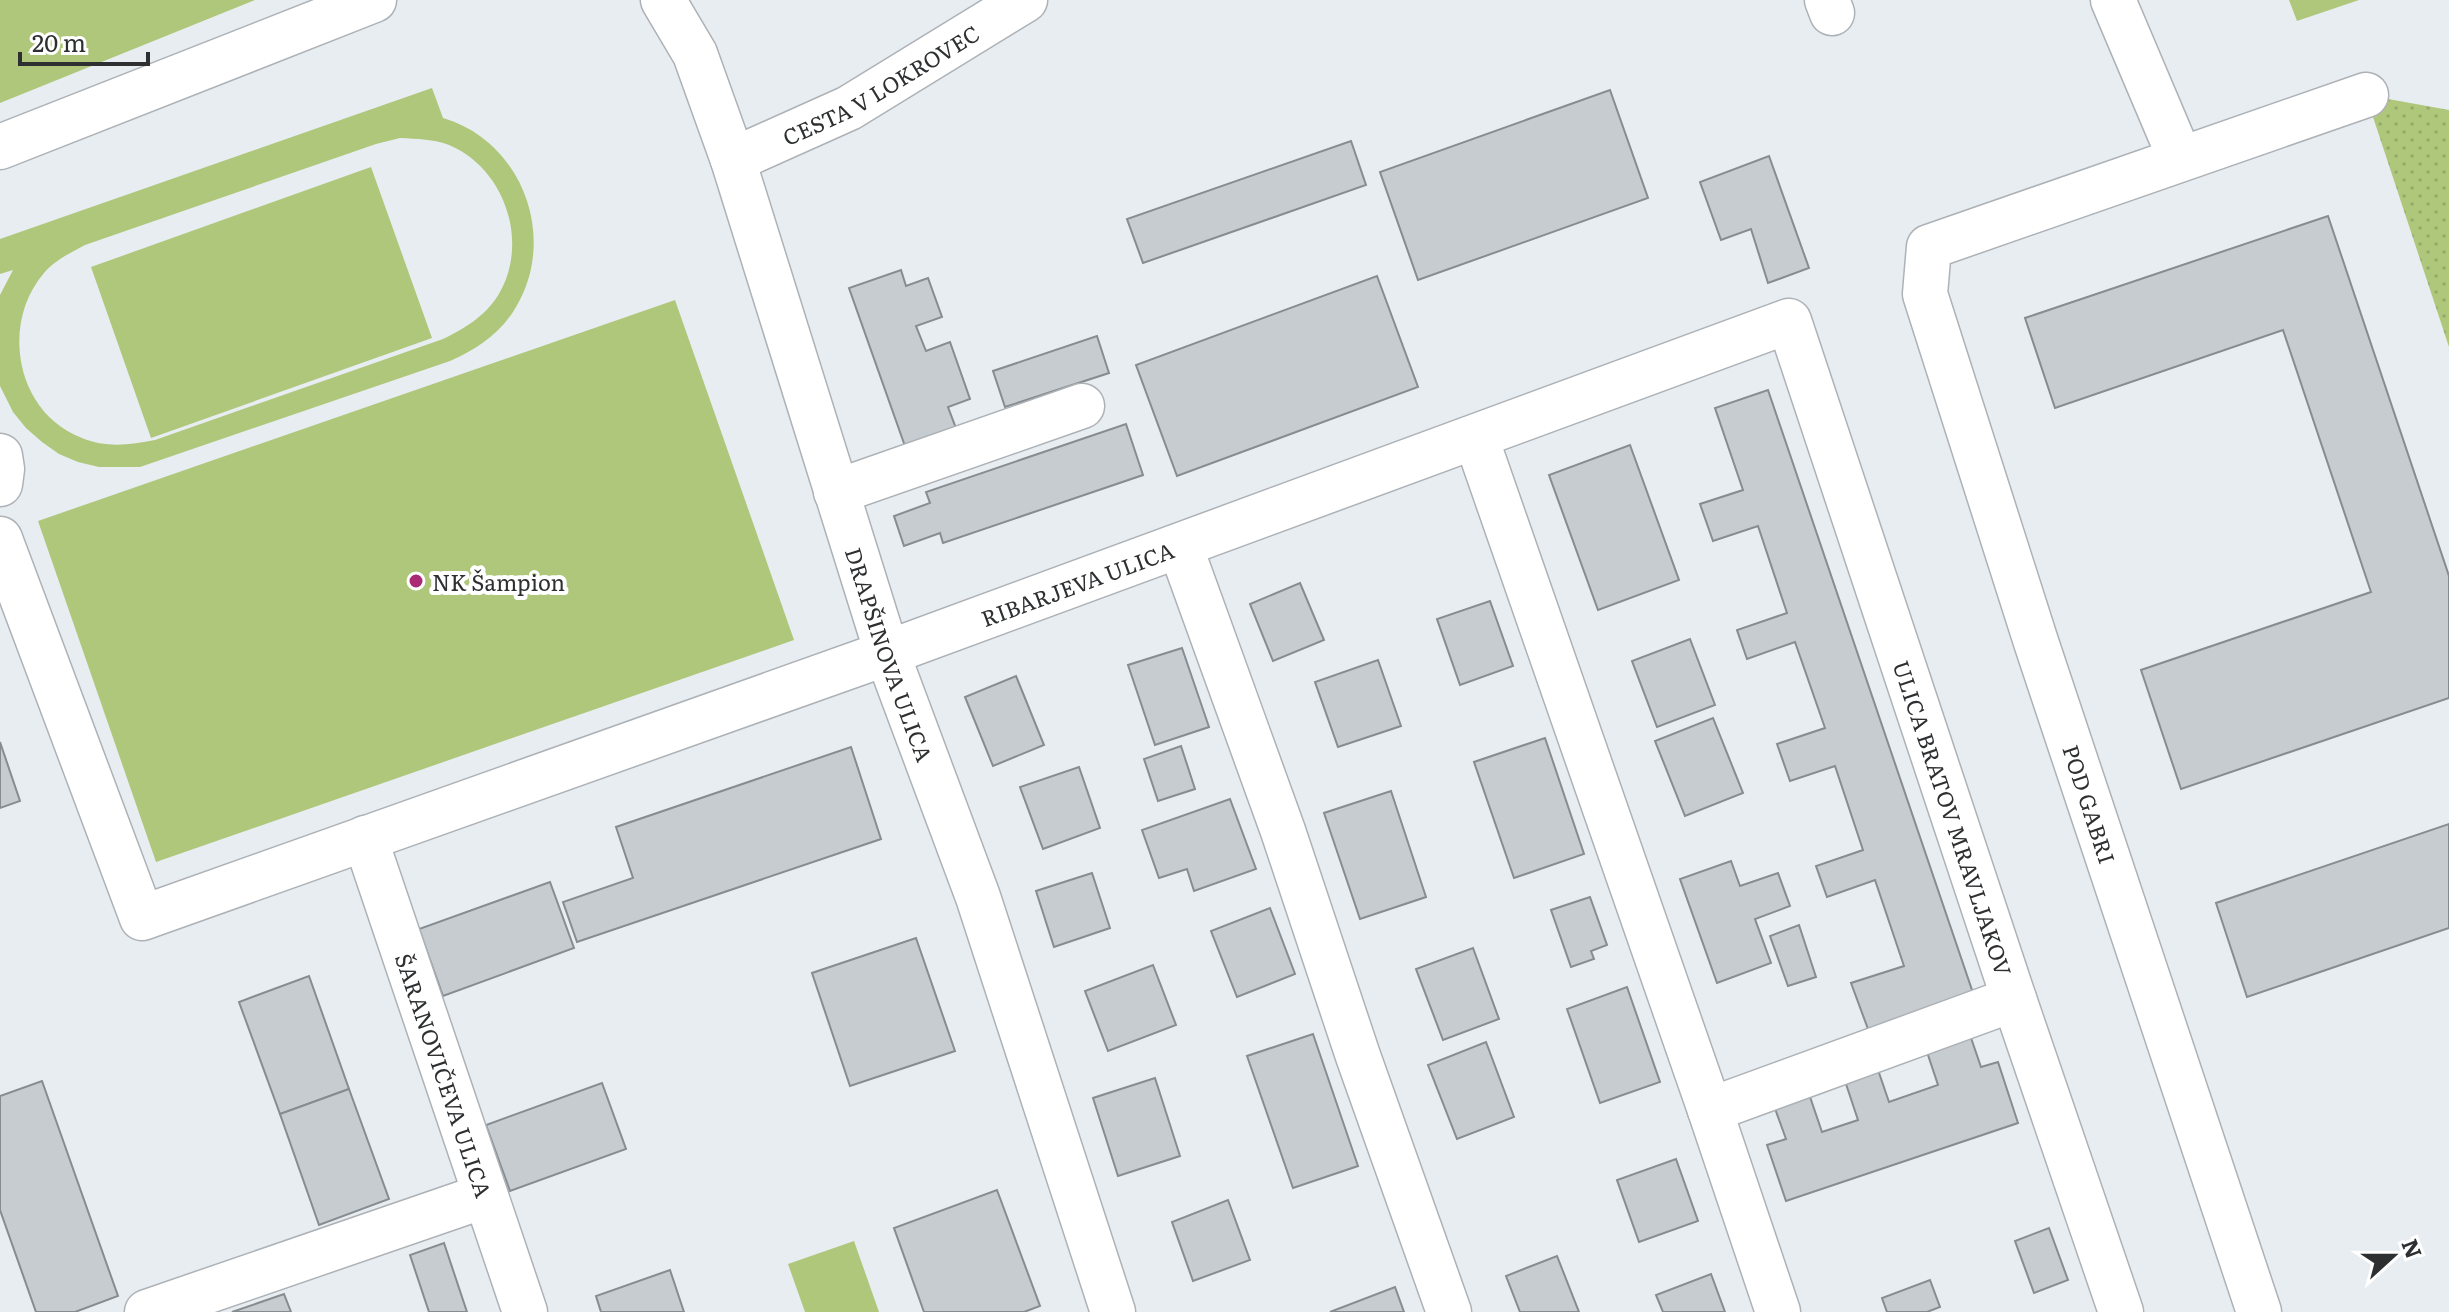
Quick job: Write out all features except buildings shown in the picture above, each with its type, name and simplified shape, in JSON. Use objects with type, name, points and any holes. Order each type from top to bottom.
[{"type":"street","points":[[0,147],[374,0]]},
{"type":"street","name":"DRAPŠINOVA ULICA","points":[[663,0],[695,54],[733,160],[887,653],[978,897],[1113,1312]]},
{"type":"street","name":"CESTA V LOKROVEC","points":[[733,160],[849,108],[1025,0]]},
{"type":"street","points":[[2113,0],[2180,158],[2366,95]]},
{"type":"street","name":"POD GABRI","points":[[2180,158],[1929,247],[1925,294],[2189,1108],[2259,1312]]},
{"type":"street","name":"RIBARJEVA ULICA","points":[[0,539],[142,918],[887,653],[1789,321]]},
{"type":"street","name":"ULICA BRATOV MRAVLJAKOV","points":[[1789,321],[2121,1312]]},
{"type":"street","points":[[836,492],[1082,406]]},
{"type":"street","points":[[1476,438],[1778,1312]]},
{"type":"street","points":[[0,456],[0,484]]},
{"type":"street","points":[[1180,546],[1283,831],[1358,1056],[1449,1312]]},
{"type":"street","name":"ŠARANOVIČEVA ULICA","points":[[365,838],[525,1312]]},
{"type":"street","points":[[1710,1110],[2014,999]]},
{"type":"street","points":[[147,1312],[484,1196]]},
{"type":"green space","points":[[0,0],[255,0],[0,103]]},
{"type":"green space","points":[[2289,0],[2359,0],[2297,21]]},
{"type":"green space","points":[[432,88],[443,118],[471,130],[494,147],[512,169],[525,195],[532,223],[533,251],[528,280],[510,316],[488,339],[450,361],[140,467],[99,467],[59,454],[42,442],[13,412],[0,386],[0,295],[13,270],[0,274],[0,239]],"holes":[[[400,138],[443,143],[468,156],[484,170],[506,208],[512,250],[508,272],[495,300],[475,320],[443,339],[155,440],[118,445],[91,441],[60,426],[42,409],[29,388],[19,341],[22,317],[30,294],[44,273],[58,261],[85,245]]]},
{"type":"green space","points":[[2366,95],[2449,110],[2449,347],[2372,114]]},
{"type":"green space","points":[[371,167],[432,338],[151,438],[91,267]]},
{"type":"green space","name":"NK Šampion","points":[[675,300],[794,640],[156,862],[38,521]]},
{"type":"green space","points":[[854,1241],[879,1312],[805,1312],[788,1264]]},
{"type":"place","name":"NK Šampion","points":[[416,581]]}]
